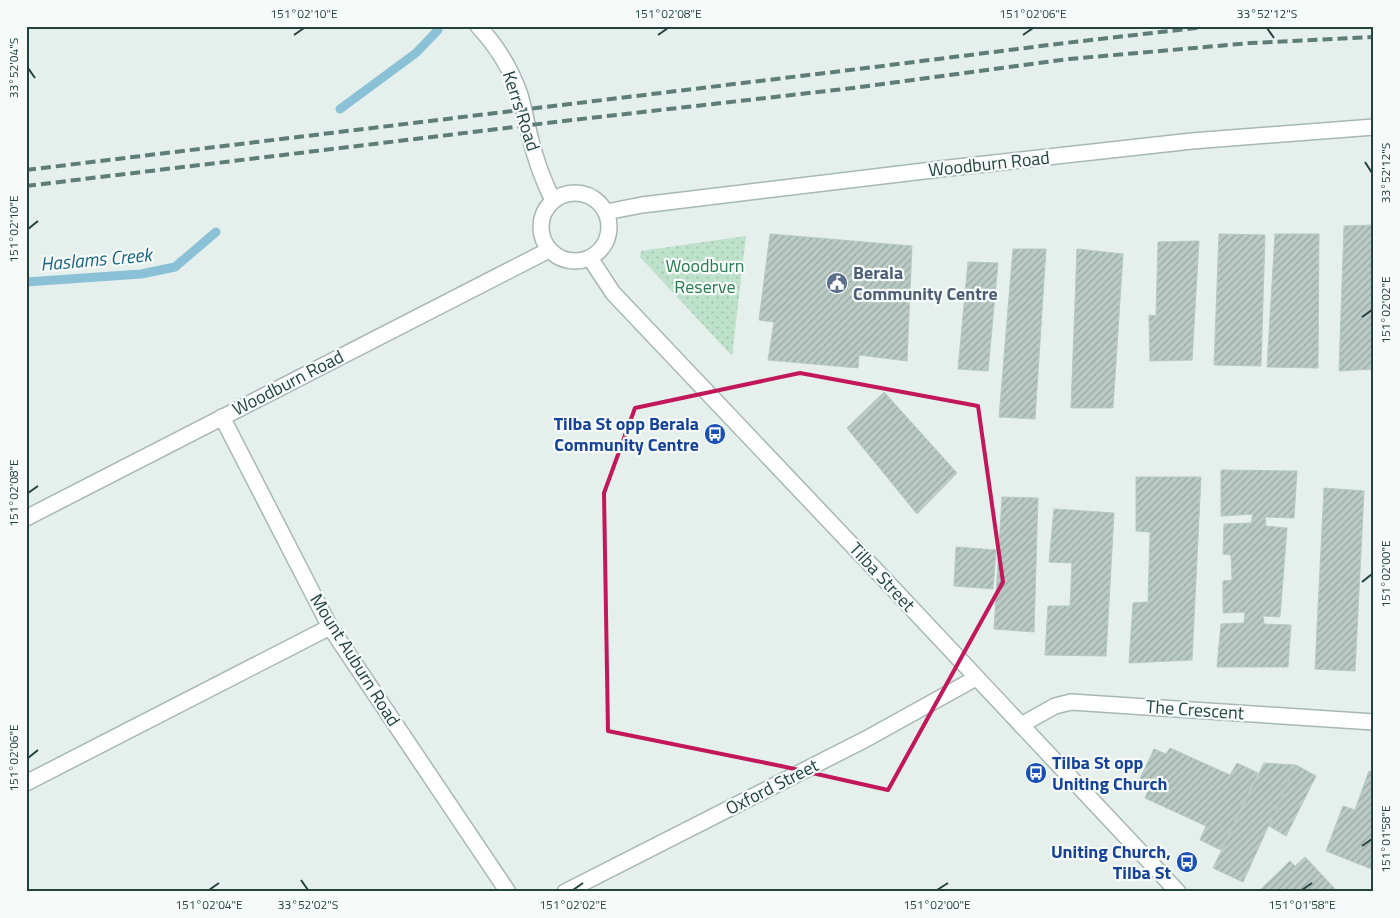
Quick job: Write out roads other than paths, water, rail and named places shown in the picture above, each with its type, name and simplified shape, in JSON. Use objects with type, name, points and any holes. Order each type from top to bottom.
[{"type":"street","name":"Kerrs Road","points":[[478,26],[504,61],[520,95],[536,159],[553,201]]},
{"type":"street","name":"Woodburn Road","points":[[606,212],[642,205],[959,167],[1192,142],[1374,127]]},
{"type":"street","points":[[571,193],[592,197],[600,203],[606,212],[609,222],[609,233],[606,243],[599,252],[580,262],[568,261],[558,257],[549,250],[541,230],[546,209],[553,201],[571,193]]},
{"type":"street","name":"Woodburn Road","points":[[26,518],[549,250]]},
{"type":"street","name":"Tilba Street","points":[[590,258],[613,293],[1178,892]]},
{"type":"street","name":"Mount Auburn Road","points":[[222,417],[330,627],[508,892]]},
{"type":"street","points":[[26,783],[330,627]]},
{"type":"street","name":"Oxford Street","points":[[565,892],[866,740],[976,678]]},
{"type":"street","name":"The Crescent","points":[[1021,725],[1055,706],[1071,702],[1374,722]]},
{"type":"waterway","name":"Haslams Creek","points":[[340,109],[416,53],[438,30]]},
{"type":"waterway","name":"Haslams Creek","points":[[26,282],[141,274],[175,267],[216,232]]},
{"type":"railway","points":[[26,170],[1213,26]]},
{"type":"railway","points":[[26,186],[853,88],[1069,59],[1251,43],[1374,37]]},
{"type":"place","name":"Berala Community Centre","points":[[837,283]]},
{"type":"place","name":"Tilba St opp Berala Community Centre","points":[[715,434]]},
{"type":"place","name":"Tilba St opp Uniting Church","points":[[1036,773]]},
{"type":"place","name":"Uniting Church, Tilba St","points":[[1187,862]]},
{"type":"park label","name":"Woodburn Reserve","points":[[705,276]]}]
